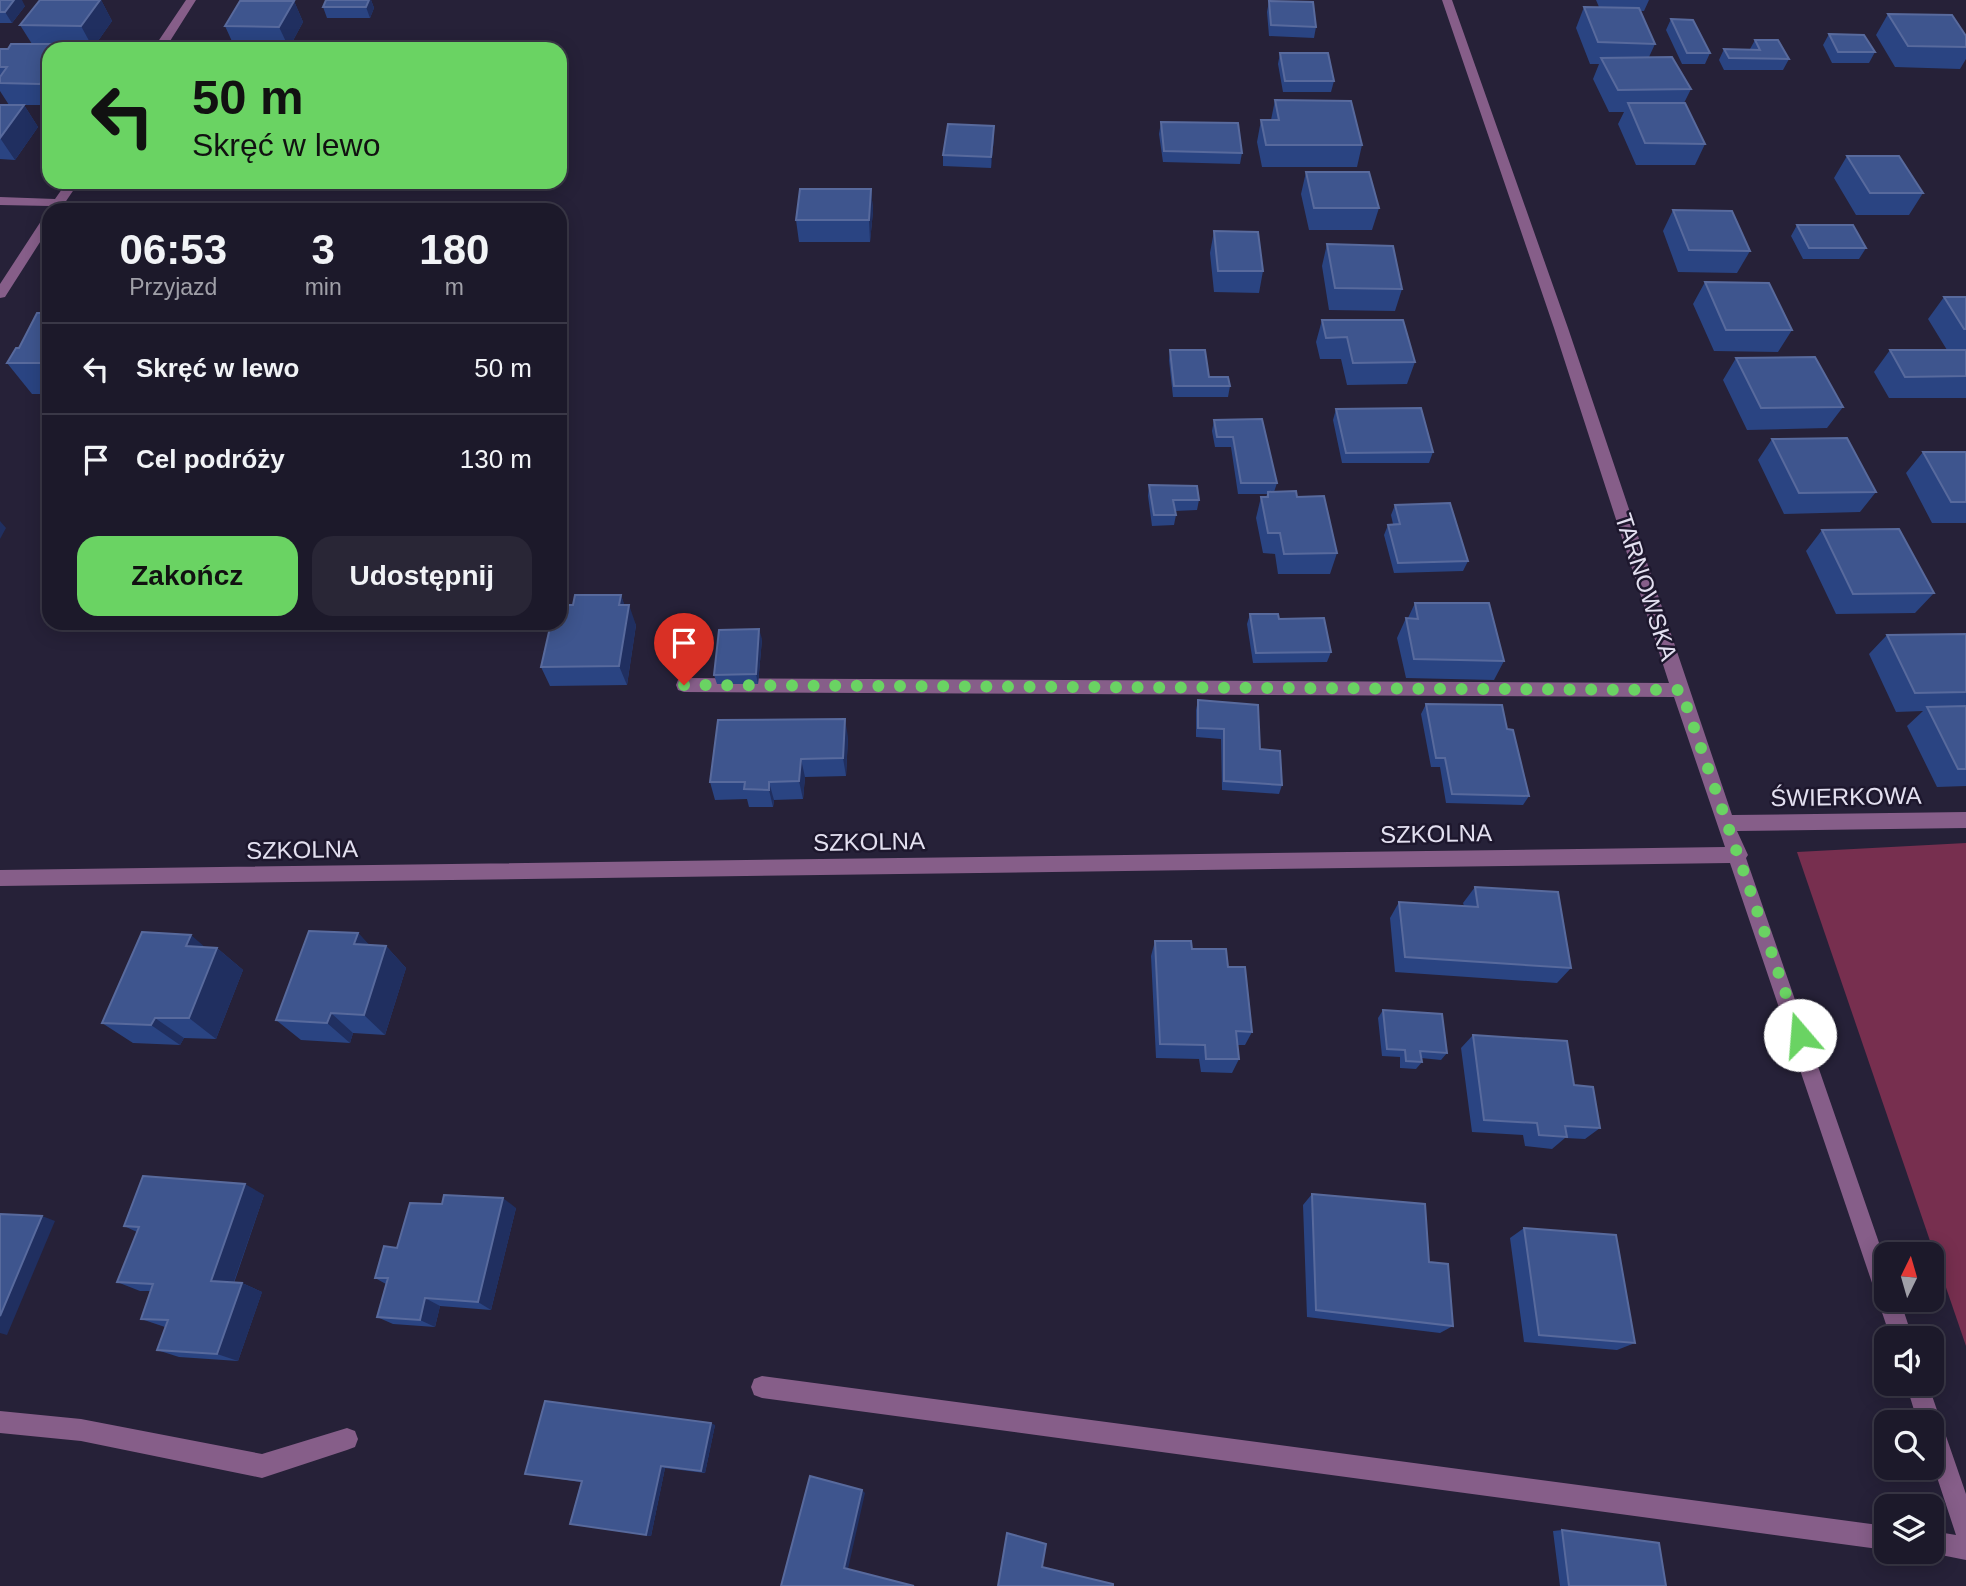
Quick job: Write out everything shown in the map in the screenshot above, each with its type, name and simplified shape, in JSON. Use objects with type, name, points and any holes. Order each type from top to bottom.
[{"type":"street","points":[[164,42],[191,0]]},
{"type":"street","name":"TARNOWSKA","points":[[1447,0],[1561,328],[1874,1257]]},
{"type":"street","points":[[0,201],[42,205]]},
{"type":"street","points":[[0,294],[42,229]]},
{"type":"street","points":[[684,685],[1681,690]]},
{"type":"street","name":"ŚWIERKOWA","points":[[1726,823],[1966,820]]},
{"type":"street","name":"SZKOLNA","points":[[0,878],[1739,855]]},
{"type":"street","points":[[762,1387],[1874,1536]]},
{"type":"street","points":[[0,1422],[81,1430],[262,1466],[347,1439]]},
{"type":"street","points":[[1944,1464],[1966,1529]]},
{"type":"street","points":[[1944,1545],[1966,1548]]},
{"type":"shaded area","points":[[1966,843],[1966,1346],[1944,1282],[1944,1242],[1930,1242],[1797,852]]},
{"type":"building","points":[[0,0],[14,0],[5,12],[0,12]]},
{"type":"building","points":[[40,0],[100,0],[81,26],[20,25]]},
{"type":"building","points":[[326,0],[369,0],[366,7],[323,7]]},
{"type":"building","points":[[240,1],[294,1],[279,27],[225,26]]},
{"type":"building","points":[[1269,1],[1313,2],[1316,27],[1271,25]]},
{"type":"building","points":[[1584,7],[1639,8],[1655,44],[1598,42]]},
{"type":"building","points":[[1888,14],[1952,15],[1966,36],[1966,47],[1908,46]]},
{"type":"building","points":[[1671,19],[1693,20],[1710,53],[1687,53]]},
{"type":"building","points":[[1829,34],[1864,35],[1875,52],[1838,52]]},
{"type":"building","points":[[1755,40],[1778,40],[1789,59],[1729,58],[1724,49],[1760,50]]},
{"type":"building","points":[[11,44],[42,44],[40,84],[0,83],[0,77],[7,67],[0,67],[0,49],[8,49]]},
{"type":"building","points":[[1280,53],[1328,53],[1334,81],[1285,81]]},
{"type":"building","points":[[1672,57],[1691,89],[1618,90],[1601,58]]},
{"type":"building","points":[[1275,100],[1351,101],[1362,145],[1266,145],[1261,120],[1279,120]]},
{"type":"building","points":[[1628,103],[1685,103],[1705,144],[1645,143]]},
{"type":"building","points":[[0,105],[24,105],[0,138]]},
{"type":"building","points":[[1161,122],[1238,123],[1242,153],[1164,151]]},
{"type":"building","points":[[948,124],[994,126],[991,157],[943,155]]},
{"type":"building","points":[[1847,156],[1899,156],[1923,193],[1870,193]]},
{"type":"building","points":[[1306,172],[1369,172],[1379,208],[1314,208]]},
{"type":"building","points":[[800,189],[871,189],[869,220],[796,220]]},
{"type":"building","points":[[1673,210],[1732,211],[1750,251],[1689,250]]},
{"type":"building","points":[[1797,225],[1853,225],[1866,248],[1809,248]]},
{"type":"building","points":[[1214,231],[1258,232],[1263,271],[1218,271]]},
{"type":"building","points":[[1327,244],[1393,246],[1402,289],[1335,288]]},
{"type":"building","points":[[1705,282],[1769,283],[1792,330],[1726,330]]},
{"type":"building","points":[[1944,297],[1966,297],[1966,329],[1964,329]]},
{"type":"building","points":[[37,313],[42,313],[42,363],[7,363],[16,348],[19,348]]},
{"type":"building","points":[[1322,320],[1403,320],[1415,362],[1353,363],[1347,337],[1326,338]]},
{"type":"building","points":[[1170,350],[1205,350],[1209,377],[1228,377],[1230,386],[1174,386]]},
{"type":"building","points":[[1890,350],[1966,350],[1966,376],[1905,377]]},
{"type":"building","points":[[1815,357],[1843,407],[1761,408],[1736,358]]},
{"type":"building","points":[[1421,408],[1433,452],[1346,453],[1336,409]]},
{"type":"building","points":[[1262,419],[1277,483],[1241,483],[1233,437],[1217,437],[1214,420]]},
{"type":"building","points":[[1847,438],[1876,492],[1799,493],[1772,439]]},
{"type":"building","points":[[1923,452],[1966,452],[1966,502],[1951,502]]},
{"type":"building","points":[[1149,485],[1197,486],[1199,500],[1173,500],[1176,515],[1154,515]]},
{"type":"building","points":[[1296,491],[1297,497],[1324,496],[1337,553],[1284,554],[1280,533],[1268,533],[1261,497],[1268,497],[1268,492]]},
{"type":"building","points":[[1450,503],[1468,561],[1398,563],[1388,525],[1400,524],[1395,505]]},
{"type":"building","points":[[1899,529],[1934,593],[1853,594],[1822,530]]},
{"type":"building","points":[[575,595],[621,595],[619,605],[629,605],[619,666],[541,667],[549,630],[567,630],[567,605],[573,605]]},
{"type":"building","points":[[1415,603],[1489,603],[1504,661],[1414,659],[1406,618],[1418,619]]},
{"type":"building","points":[[1250,614],[1278,614],[1279,619],[1324,618],[1331,652],[1256,653]]},
{"type":"building","points":[[759,629],[756,674],[714,675],[719,630]]},
{"type":"building","points":[[1966,634],[1966,692],[1915,693],[1887,635]]},
{"type":"building","points":[[1198,700],[1258,705],[1260,749],[1280,751],[1282,785],[1224,781],[1224,729],[1198,728]]},
{"type":"building","points":[[1426,704],[1502,705],[1507,729],[1513,730],[1529,796],[1452,794],[1445,758],[1436,758]]},
{"type":"building","points":[[1966,706],[1966,769],[1958,769],[1927,707]]},
{"type":"building","points":[[845,719],[843,758],[801,759],[799,781],[769,782],[769,790],[744,789],[745,782],[710,782],[718,720]]},
{"type":"building","points":[[1475,887],[1558,892],[1571,968],[1405,957],[1399,902],[1478,907]]},
{"type":"building","points":[[309,931],[358,933],[354,944],[386,946],[364,1015],[331,1013],[327,1023],[276,1020]]},
{"type":"building","points":[[142,932],[191,935],[186,946],[217,948],[189,1018],[155,1018],[151,1025],[102,1023]]},
{"type":"building","points":[[1155,941],[1191,941],[1192,949],[1226,949],[1228,967],[1245,967],[1252,1032],[1236,1031],[1239,1059],[1206,1059],[1205,1045],[1160,1044]]},
{"type":"building","points":[[1383,1010],[1442,1014],[1447,1053],[1420,1051],[1422,1062],[1406,1061],[1405,1050],[1387,1049]]},
{"type":"building","points":[[1473,1035],[1567,1041],[1574,1085],[1593,1087],[1600,1128],[1565,1126],[1567,1137],[1539,1135],[1537,1123],[1484,1120]]},
{"type":"building","points":[[143,1176],[245,1184],[211,1281],[242,1283],[217,1354],[157,1350],[168,1320],[141,1319],[153,1284],[117,1282],[139,1227],[124,1226]]},
{"type":"building","points":[[1312,1194],[1425,1204],[1429,1262],[1448,1264],[1453,1326],[1316,1310]]},
{"type":"building","points":[[444,1195],[503,1198],[478,1302],[425,1298],[420,1320],[377,1317],[388,1278],[375,1278],[384,1246],[397,1248],[410,1203],[442,1204]]},
{"type":"building","points":[[0,1214],[42,1216],[0,1316]]},
{"type":"building","points":[[1524,1228],[1616,1235],[1635,1343],[1539,1335]]},
{"type":"building","points":[[545,1401],[711,1423],[701,1471],[661,1466],[646,1535],[570,1524],[582,1481],[525,1474]]},
{"type":"building","points":[[810,1476],[862,1490],[844,1568],[914,1586],[781,1586]]},
{"type":"building","points":[[1562,1530],[1659,1543],[1666,1586],[1569,1586]]},
{"type":"building","points":[[1007,1533],[1046,1544],[1042,1567],[1113,1586],[998,1586]]},
{"type":"route","points":[[684,685],[1232,690],[1681,690],[1800,1035]]}]
